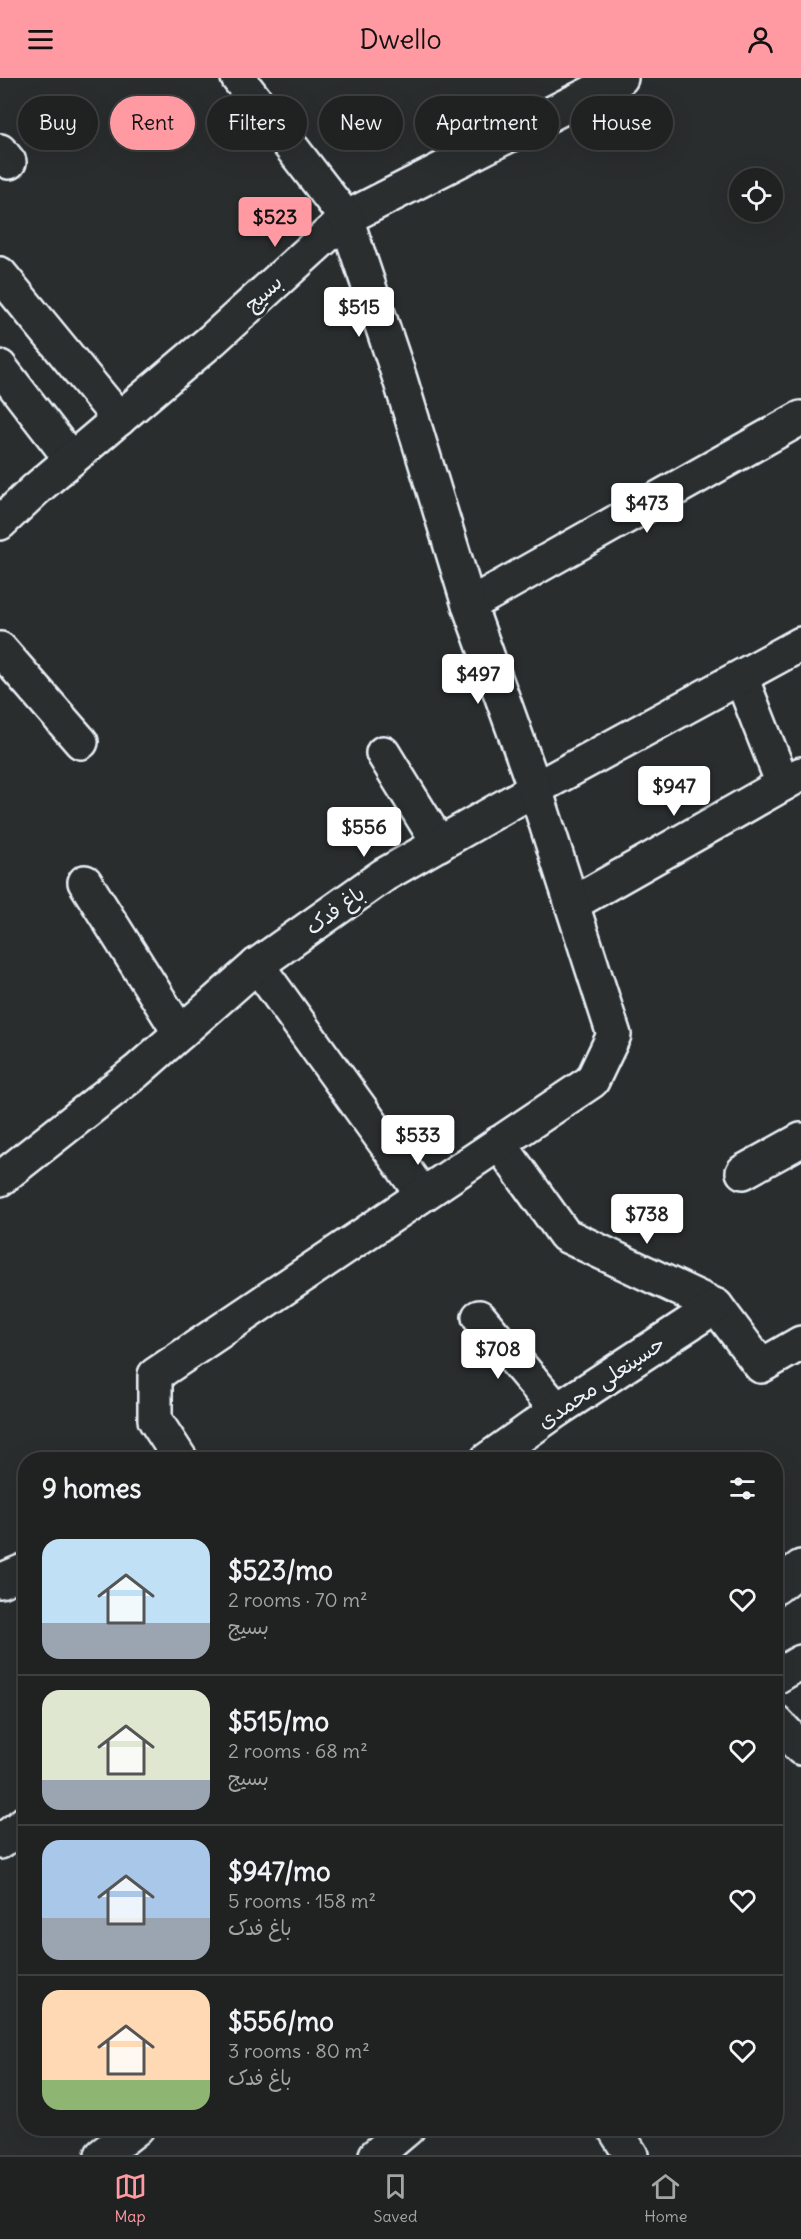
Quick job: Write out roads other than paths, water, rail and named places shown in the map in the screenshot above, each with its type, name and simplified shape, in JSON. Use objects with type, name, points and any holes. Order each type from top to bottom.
[{"type":"street","points":[[176,1452],[155,1420],[155,1375],[592,1081],[614,1035],[535,789],[469,604],[400,379],[346,218],[238,78]]},
{"type":"street","name":"بسیج","points":[[0,523],[71,459],[212,340],[346,218],[587,86],[621,78]]},
{"type":"street","points":[[0,274],[118,419]]},
{"type":"street","points":[[0,368],[71,459]]},
{"type":"street","points":[[469,604],[801,418]]},
{"type":"street","name":"باغ فدک","points":[[0,1179],[137,1071],[258,965],[384,875],[535,789],[801,644]]},
{"type":"street","points":[[0,649],[81,742]]},
{"type":"street","points":[[572,904],[792,779],[741,677]]},
{"type":"street","points":[[383,753],[439,844]]},
{"type":"street","points":[[85,882],[180,1033]]},
{"type":"street","points":[[258,965],[422,1194]]},
{"type":"street","points":[[743,1172],[801,1140]]},
{"type":"street","points":[[499,1143],[565,1234],[716,1305],[761,1366],[801,1343]]},
{"type":"street","name":"حسینعلی محمدی","points":[[498,1452],[557,1410],[716,1305]]},
{"type":"street","points":[[479,1317],[557,1410]]},
{"type":"street","points":[[783,1581],[801,1567]]},
{"type":"street","points":[[0,1581],[18,1573]]},
{"type":"street","points":[[783,1673],[801,1662]]},
{"type":"street","points":[[783,1729],[801,1748]]},
{"type":"street","points":[[0,1842],[18,1828]]},
{"type":"street","points":[[102,2155],[127,2136]]},
{"type":"street","points":[[376,2155],[399,2136]]},
{"type":"street","points":[[619,2136],[631,2155]]}]
